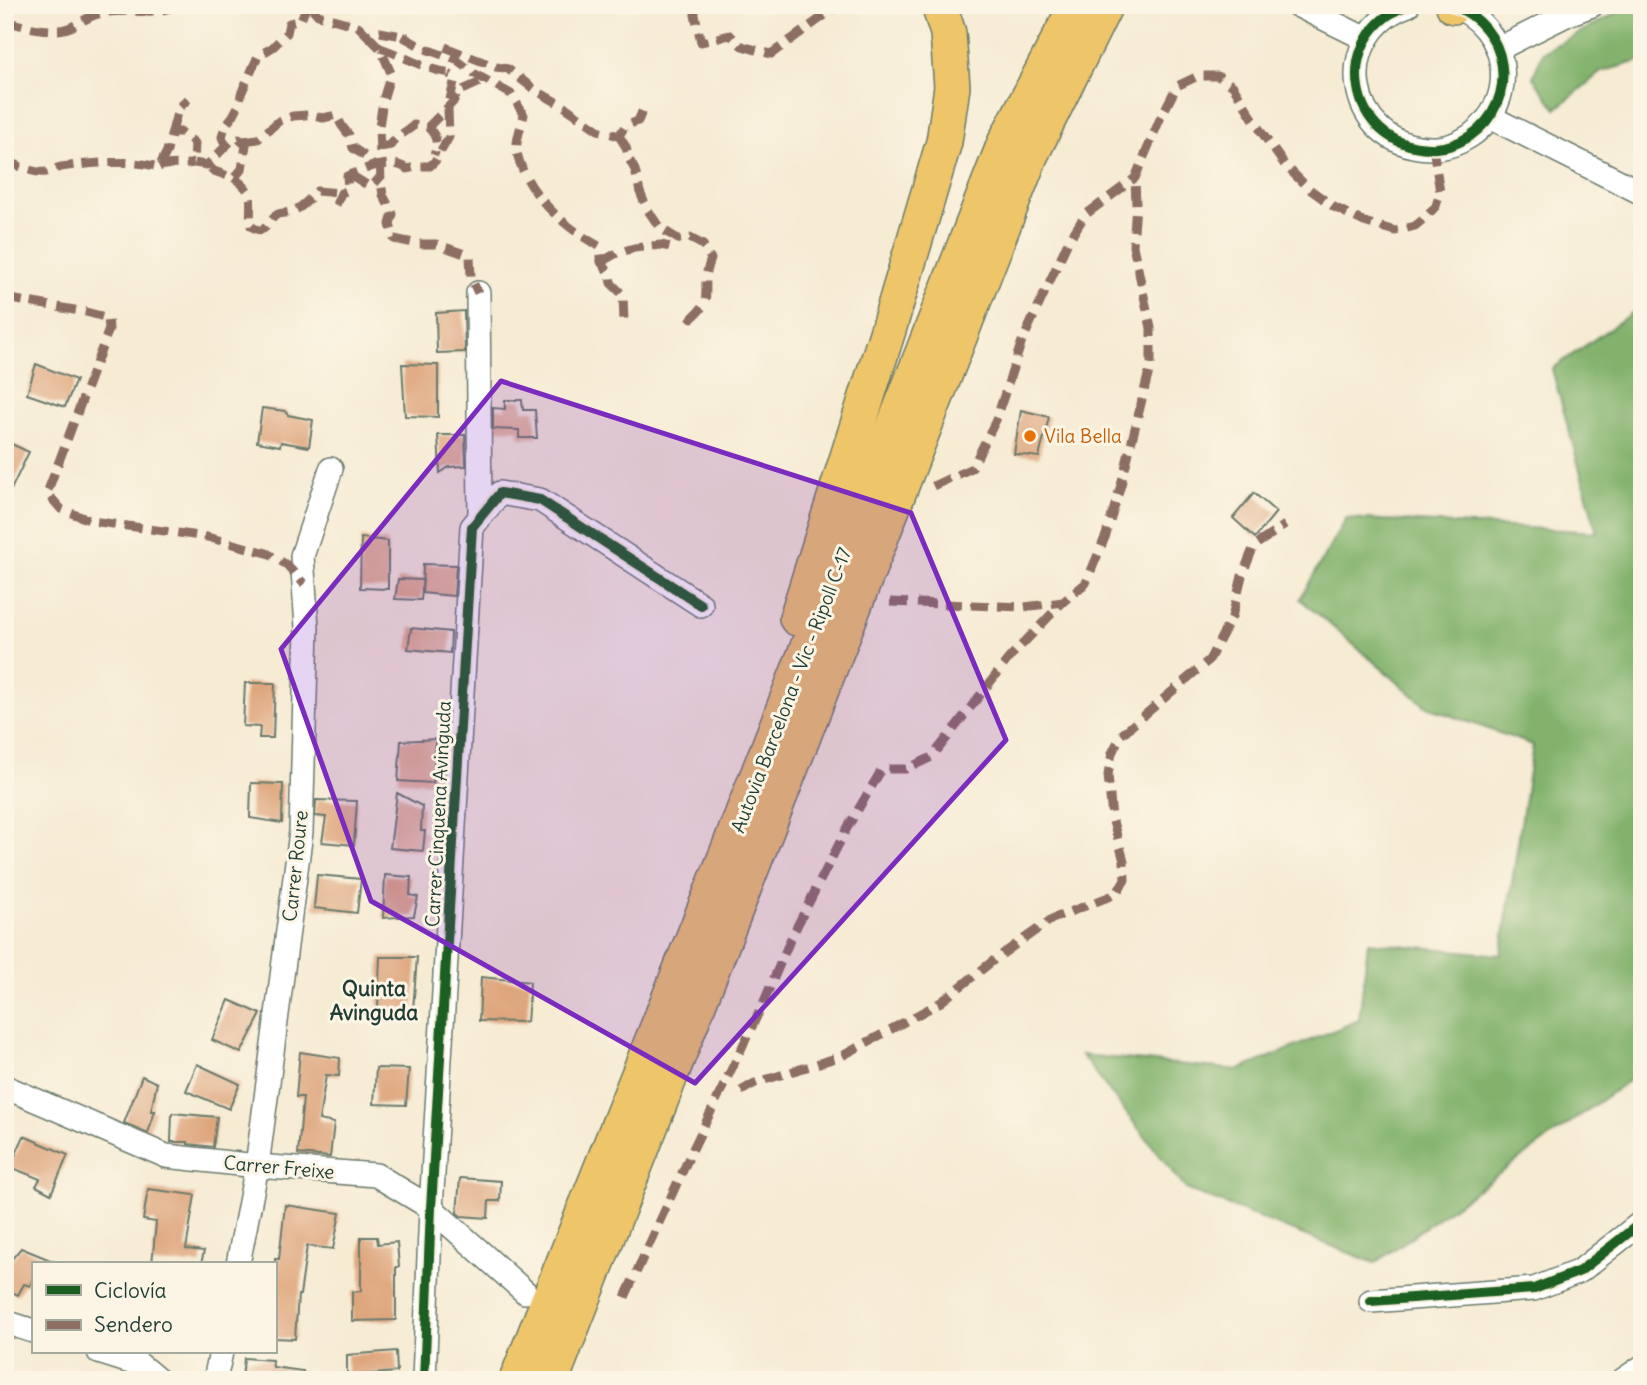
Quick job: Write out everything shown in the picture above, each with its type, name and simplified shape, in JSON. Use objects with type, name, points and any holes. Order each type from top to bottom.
[{"type":"highway","points":[[731,844],[801,603],[888,330],[944,142],[952,87],[948,33],[939,5]]},
{"type":"highway","name":"Autovia Barcelona - Vic - Ripoll C-17","points":[[517,1380],[731,844],[1005,143],[1077,5]]},
{"type":"highway","name":"Autovia Barcelona - Vic - Ripoll C-17","points":[[551,1380],[1025,169],[1105,5]]},
{"type":"street","points":[[1297,5],[1366,39]]},
{"type":"street","points":[[1408,5],[1385,17],[1366,39],[1358,61],[1357,84],[1360,99],[1376,126],[1402,143],[1433,149],[1449,146],[1479,130],[1497,105],[1501,92],[1502,63],[1494,39],[1481,23],[1453,5]]},
{"type":"street","points":[[1498,49],[1592,5]]},
{"type":"street","points":[[1490,117],[1642,193]]},
{"type":"street","points":[[478,293],[480,517]]},
{"type":"street","name":"Carrer Roure","points":[[238,1262],[257,1166],[301,832],[307,627],[302,556],[331,469]]},
{"type":"street","name":"Carrer Cinquena Avinguda","points":[[424,1380],[431,1208],[472,527],[500,493],[540,500],[701,605]]},
{"type":"street","name":"Carrer Freixe","points":[[5,1087],[166,1156],[376,1175],[431,1208],[524,1293]]},
{"type":"street","points":[[1371,1301],[1534,1289],[1580,1271],[1642,1222]]},
{"type":"street","points":[[5,1322],[32,1331]]},
{"type":"street","points":[[105,1354],[140,1365],[158,1380]]},
{"type":"street","points":[[215,1380],[221,1354]]},
{"type":"street","points":[[1623,1380],[1642,1367]]},
{"type":"highlighted area","points":[[501,381],[911,513],[1006,740],[695,1083],[371,901],[281,649]]},
{"type":"green space","points":[[1642,5],[1642,60],[1601,72],[1556,109],[1533,77],[1543,52],[1624,9]]},
{"type":"green space","points":[[1642,306],[1642,1074],[1639,1073],[1375,1263],[1186,1189],[1081,1055],[1239,1070],[1359,1020],[1368,942],[1501,955],[1533,745],[1427,707],[1300,599],[1346,518],[1597,532],[1552,369]]},
{"type":"building","points":[[464,311],[465,352],[437,353],[436,313]]},
{"type":"building","points":[[36,364],[76,380],[65,407],[27,394]]},
{"type":"building","points":[[402,364],[438,365],[438,417],[405,416]]},
{"type":"building","points":[[505,400],[522,400],[523,410],[535,410],[537,438],[519,438],[519,430],[493,429],[493,408],[505,409]]},
{"type":"building","points":[[262,408],[285,411],[288,415],[313,420],[309,447],[281,442],[280,446],[257,442]]},
{"type":"building","name":"Vila Bella","points":[[1021,410],[1049,417],[1039,457],[1014,454]]},
{"type":"building","points":[[438,435],[465,435],[466,466],[449,467],[440,473]]},
{"type":"building","points":[[5,441],[29,452],[5,502]]},
{"type":"building","points":[[1254,493],[1276,512],[1255,538],[1233,518]]},
{"type":"building","points":[[361,538],[388,541],[388,589],[360,588]]},
{"type":"building","points":[[423,564],[456,565],[454,596],[422,593]]},
{"type":"building","points":[[398,579],[423,580],[421,600],[395,599]]},
{"type":"building","points":[[411,628],[451,632],[450,653],[408,649]]},
{"type":"building","points":[[245,683],[275,683],[273,738],[259,738],[260,727],[243,726]]},
{"type":"building","points":[[436,739],[433,783],[398,781],[401,741]]},
{"type":"building","points":[[251,783],[283,784],[282,823],[250,818]]},
{"type":"building","points":[[397,793],[422,806],[421,831],[425,831],[423,851],[390,848]]},
{"type":"building","points":[[316,800],[357,801],[354,845],[322,842],[326,817],[315,816]]},
{"type":"building","points":[[317,875],[361,879],[357,913],[314,908]]},
{"type":"building","points":[[385,875],[411,877],[410,895],[418,897],[414,916],[383,918]]},
{"type":"building","points":[[380,957],[417,957],[413,1010],[378,1008]]},
{"type":"building","points":[[481,977],[530,982],[527,1022],[479,1021]]},
{"type":"building","points":[[229,1000],[261,1014],[241,1053],[212,1040]]},
{"type":"building","points":[[300,1052],[340,1058],[339,1076],[326,1075],[319,1120],[334,1123],[330,1157],[298,1154],[303,1097],[296,1097]]},
{"type":"building","points":[[197,1064],[240,1084],[229,1109],[186,1091]]},
{"type":"building","points":[[376,1068],[409,1069],[406,1105],[374,1104]]},
{"type":"building","points":[[142,1076],[157,1083],[151,1111],[155,1111],[148,1133],[124,1123]]},
{"type":"building","points":[[172,1113],[217,1117],[213,1147],[171,1142]]},
{"type":"building","points":[[24,1136],[68,1155],[51,1194],[36,1186],[40,1179],[10,1167]]},
{"type":"building","points":[[460,1178],[501,1181],[500,1201],[489,1201],[488,1218],[461,1216],[457,1213]]},
{"type":"building","points":[[148,1189],[195,1195],[186,1249],[204,1251],[201,1262],[152,1262],[156,1222],[143,1220]]},
{"type":"building","points":[[285,1205],[340,1213],[333,1249],[307,1246],[298,1295],[295,1339],[276,1338],[275,1259],[279,1259]]},
{"type":"building","points":[[361,1237],[377,1237],[378,1244],[397,1242],[399,1267],[396,1267],[396,1320],[352,1321],[352,1292],[361,1291]]},
{"type":"building","points":[[21,1248],[55,1262],[32,1262],[30,1286],[24,1284],[18,1295],[5,1289],[5,1267]]},
{"type":"building","points":[[396,1351],[397,1372],[347,1376],[347,1355]]},
{"type":"building","points":[[244,1358],[272,1360],[273,1367],[303,1371],[302,1380],[242,1380]]},
{"type":"marked path","points":[[5,21],[38,29],[58,30],[69,28],[98,14],[169,9],[178,5]]},
{"type":"marked path","points":[[226,147],[222,137],[225,126],[240,103],[241,94],[258,56],[273,47],[287,33],[289,23],[301,20],[307,5]]},
{"type":"marked path","points":[[309,5],[318,15],[358,26],[367,35],[380,32],[408,37]]},
{"type":"marked path","points":[[695,5],[701,42],[730,35],[742,46],[771,54],[839,5]]},
{"type":"marked path","points":[[367,35],[380,48],[391,73],[379,127],[381,182],[383,195],[393,214],[390,224],[394,239],[436,244],[470,256],[471,278],[478,293]]},
{"type":"marked path","points":[[402,36],[423,48],[457,60],[475,74],[511,94],[524,115],[517,149],[522,168],[549,208],[573,230],[599,246],[601,262],[610,274],[611,283],[623,295],[624,322]]},
{"type":"marked path","points":[[445,47],[508,69],[535,90],[598,130],[619,136],[625,126],[638,121],[644,107]]},
{"type":"marked path","points":[[380,48],[429,68],[456,71]]},
{"type":"marked path","points":[[243,141],[258,139],[279,121],[293,116],[323,118],[336,115],[349,135],[353,148],[373,166],[395,164],[407,169],[430,166],[449,137],[448,108],[455,78],[449,74]]},
{"type":"marked path","points":[[933,486],[972,468],[996,420],[1021,344],[1067,244],[1085,215],[1135,178],[1177,86],[1198,76],[1218,76],[1233,86],[1284,164],[1308,188],[1334,207],[1364,222],[1395,231],[1415,226],[1436,206],[1440,192],[1433,148]]},
{"type":"marked path","points":[[380,147],[391,145],[414,125],[428,127],[453,102],[458,92],[485,80]]},
{"type":"marked path","points":[[172,132],[178,109],[188,99]]},
{"type":"marked path","points":[[428,127],[436,140],[434,155]]},
{"type":"marked path","points":[[5,159],[36,172],[110,162],[159,167],[172,132],[181,132],[195,143],[194,163],[207,165],[230,142],[239,139],[246,145],[242,169],[234,178],[214,171],[207,165]]},
{"type":"marked path","points":[[619,136],[635,170],[647,209],[660,228],[678,239],[690,238],[703,245],[711,259],[706,276],[704,303],[692,318],[684,309]]},
{"type":"marked path","points":[[159,167],[194,163]]},
{"type":"marked path","points":[[336,205],[341,193],[348,190],[347,176],[373,166]]},
{"type":"marked path","points":[[351,175],[367,185],[373,185],[382,175]]},
{"type":"marked path","points":[[234,178],[249,194],[251,226],[260,230],[264,229],[274,216],[302,206],[317,191],[341,193]]},
{"type":"marked path","points":[[890,602],[1024,607],[1063,602],[1086,583],[1106,535],[1121,485],[1151,363],[1151,328],[1133,246],[1135,178]]},
{"type":"marked path","points":[[601,262],[634,248],[661,245],[670,247],[678,239]]},
{"type":"marked path","points":[[5,298],[108,318],[109,329],[47,493],[61,509],[92,521],[207,537],[267,553],[287,565],[304,584]]},
{"type":"marked path","points":[[741,1091],[755,1083],[842,1056],[941,1002],[1052,919],[1116,894],[1125,880],[1124,861],[1112,818],[1108,775],[1112,753],[1121,735],[1209,660],[1232,617],[1242,576],[1254,546],[1285,525]]},
{"type":"marked path","points":[[625,1297],[762,1006],[791,938],[846,830],[882,769],[906,769],[932,757],[1009,658],[1063,602]]},
{"type":"cycle path","points":[[1408,5],[1383,19],[1366,39],[1358,62],[1358,87],[1365,110],[1380,129],[1402,142],[1430,148],[1446,147],[1470,136],[1486,121],[1497,104],[1502,84],[1502,65],[1496,46],[1486,29],[1471,15],[1451,5]]},
{"type":"cycle path","points":[[424,1380],[431,1208],[472,527],[500,493],[540,500],[701,605]]},
{"type":"cycle path","points":[[1371,1301],[1534,1289],[1580,1271],[1642,1222]]},
{"type":"place","name":"Vila Bella","points":[[1030,436]]},
{"type":"district","name":"Quinta Avinguda","points":[[374,1000]]}]
